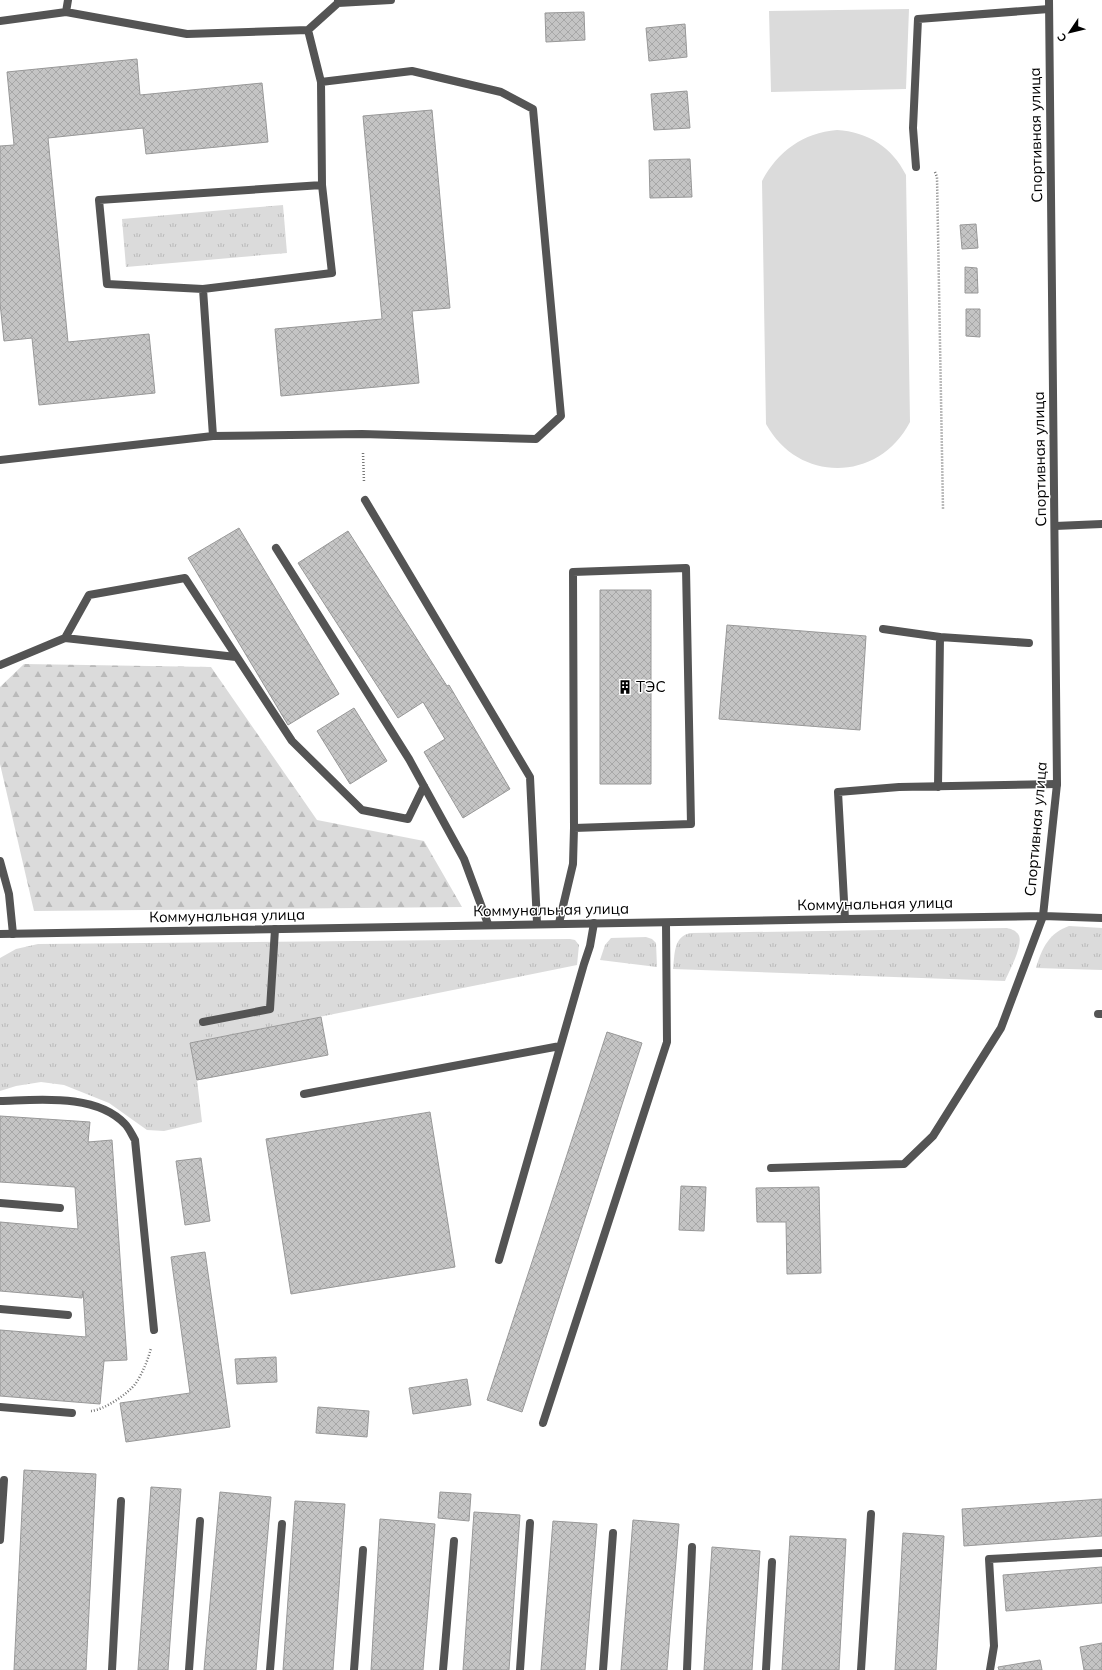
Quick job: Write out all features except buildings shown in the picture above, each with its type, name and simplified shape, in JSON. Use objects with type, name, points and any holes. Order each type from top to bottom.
[{"type":"street","points":[[66,12],[68,0]]},
{"type":"street","points":[[0,21],[66,12],[187,34],[308,30],[338,1],[391,0]]},
{"type":"street","points":[[916,167],[913,128],[918,19],[1049,4]]},
{"type":"street","name":"Спортивная улица","points":[[771,1168],[904,1164],[933,1136],[1001,1028],[1043,916],[1057,784],[1049,4]]},
{"type":"street","points":[[308,30],[321,82],[322,185],[332,273],[203,289],[107,284],[99,200],[322,185]]},
{"type":"street","points":[[0,460],[213,436],[362,434],[536,439],[561,416],[533,109],[501,92],[412,71],[321,82]]},
{"type":"street","points":[[203,289],[213,436]]},
{"type":"street","points":[[365,500],[530,777],[537,924]]},
{"type":"street","points":[[1054,526],[1102,524]]},
{"type":"street","points":[[276,548],[409,759],[464,859],[488,924]]},
{"type":"street","points":[[559,923],[573,864],[573,572],[686,568],[691,824],[574,828]]},
{"type":"street","points":[[65,638],[89,595],[184,578],[292,741],[362,810],[408,819],[424,786]]},
{"type":"street","points":[[883,629],[940,637],[1029,643]]},
{"type":"street","points":[[938,787],[940,637]]},
{"type":"street","points":[[0,665],[65,638],[236,657]]},
{"type":"street","points":[[845,919],[838,792],[899,788],[1057,784]]},
{"type":"street","points":[[0,861],[9,894],[13,934]]},
{"type":"street","name":"Коммунальная улица","points":[[0,934],[488,924],[666,923],[1043,916],[1102,918]]},
{"type":"street","points":[[499,1260],[590,946],[594,923]]},
{"type":"street","points":[[544,1423],[667,1042],[666,923]]},
{"type":"street","points":[[203,1022],[270,1009],[274,929]]},
{"type":"street","points":[[304,1094],[560,1046]]},
{"type":"street","points":[[0,1101],[64,1100],[104,1109],[125,1124],[135,1140],[154,1330]]},
{"type":"street","points":[[0,1203],[60,1208]]},
{"type":"street","points":[[0,1309],[68,1315]]},
{"type":"street","points":[[0,1407],[72,1413]]},
{"type":"street","points":[[0,1540],[4,1480]]},
{"type":"street","points":[[112,1670],[121,1501]]},
{"type":"street","points":[[861,1670],[872,1514]]},
{"type":"street","points":[[190,1670],[200,1521]]},
{"type":"street","points":[[520,1670],[530,1523]]},
{"type":"street","points":[[270,1670],[282,1524]]},
{"type":"street","points":[[603,1670],[613,1533]]},
{"type":"street","points":[[443,1670],[454,1541]]},
{"type":"street","points":[[687,1670],[692,1547]]},
{"type":"street","points":[[354,1670],[363,1550]]},
{"type":"street","points":[[990,1670],[994,1646],[989,1559],[1102,1553]]},
{"type":"street","points":[[766,1670],[772,1562]]},
{"type":"path","points":[[934,170],[937,177],[944,509]]},
{"type":"path","points":[[362,434],[365,500]]},
{"type":"path","points":[[72,1413],[98,1411],[112,1403],[135,1384],[148,1360],[154,1330]]},
{"type":"green space","points":[[909,9],[906,89],[771,92],[769,11]]},
{"type":"green space","points":[[837,130],[859,134],[878,143],[894,156],[906,175],[910,422],[896,442],[879,456],[860,465],[839,468],[818,466],[798,457],[780,444],[766,424],[762,181],[768,170],[784,152],[793,145],[813,135]]},
{"type":"green space","points":[[283,205],[287,253],[126,267],[122,219]]},
{"type":"green space","points":[[24,664],[211,667],[317,820],[424,841],[462,907],[34,911],[0,764],[0,687]]},
{"type":"green space","points":[[1069,926],[1102,928],[1102,970],[1036,968],[1047,942],[1056,933]]},
{"type":"green space","points":[[1007,928],[1018,934],[1020,938],[1016,957],[1005,981],[673,969],[678,942],[685,935],[691,933]]},
{"type":"green space","points":[[646,937],[652,939],[656,943],[657,967],[600,960],[605,945],[611,938]]},
{"type":"green space","points":[[575,940],[579,945],[577,965],[190,1043],[197,1080],[202,1122],[164,1131],[147,1130],[109,1103],[64,1085],[41,1082],[16,1086],[0,1091],[0,958],[16,949],[38,944]]},
{"type":"place","name":"ТЭС","points":[[625,687]]}]
